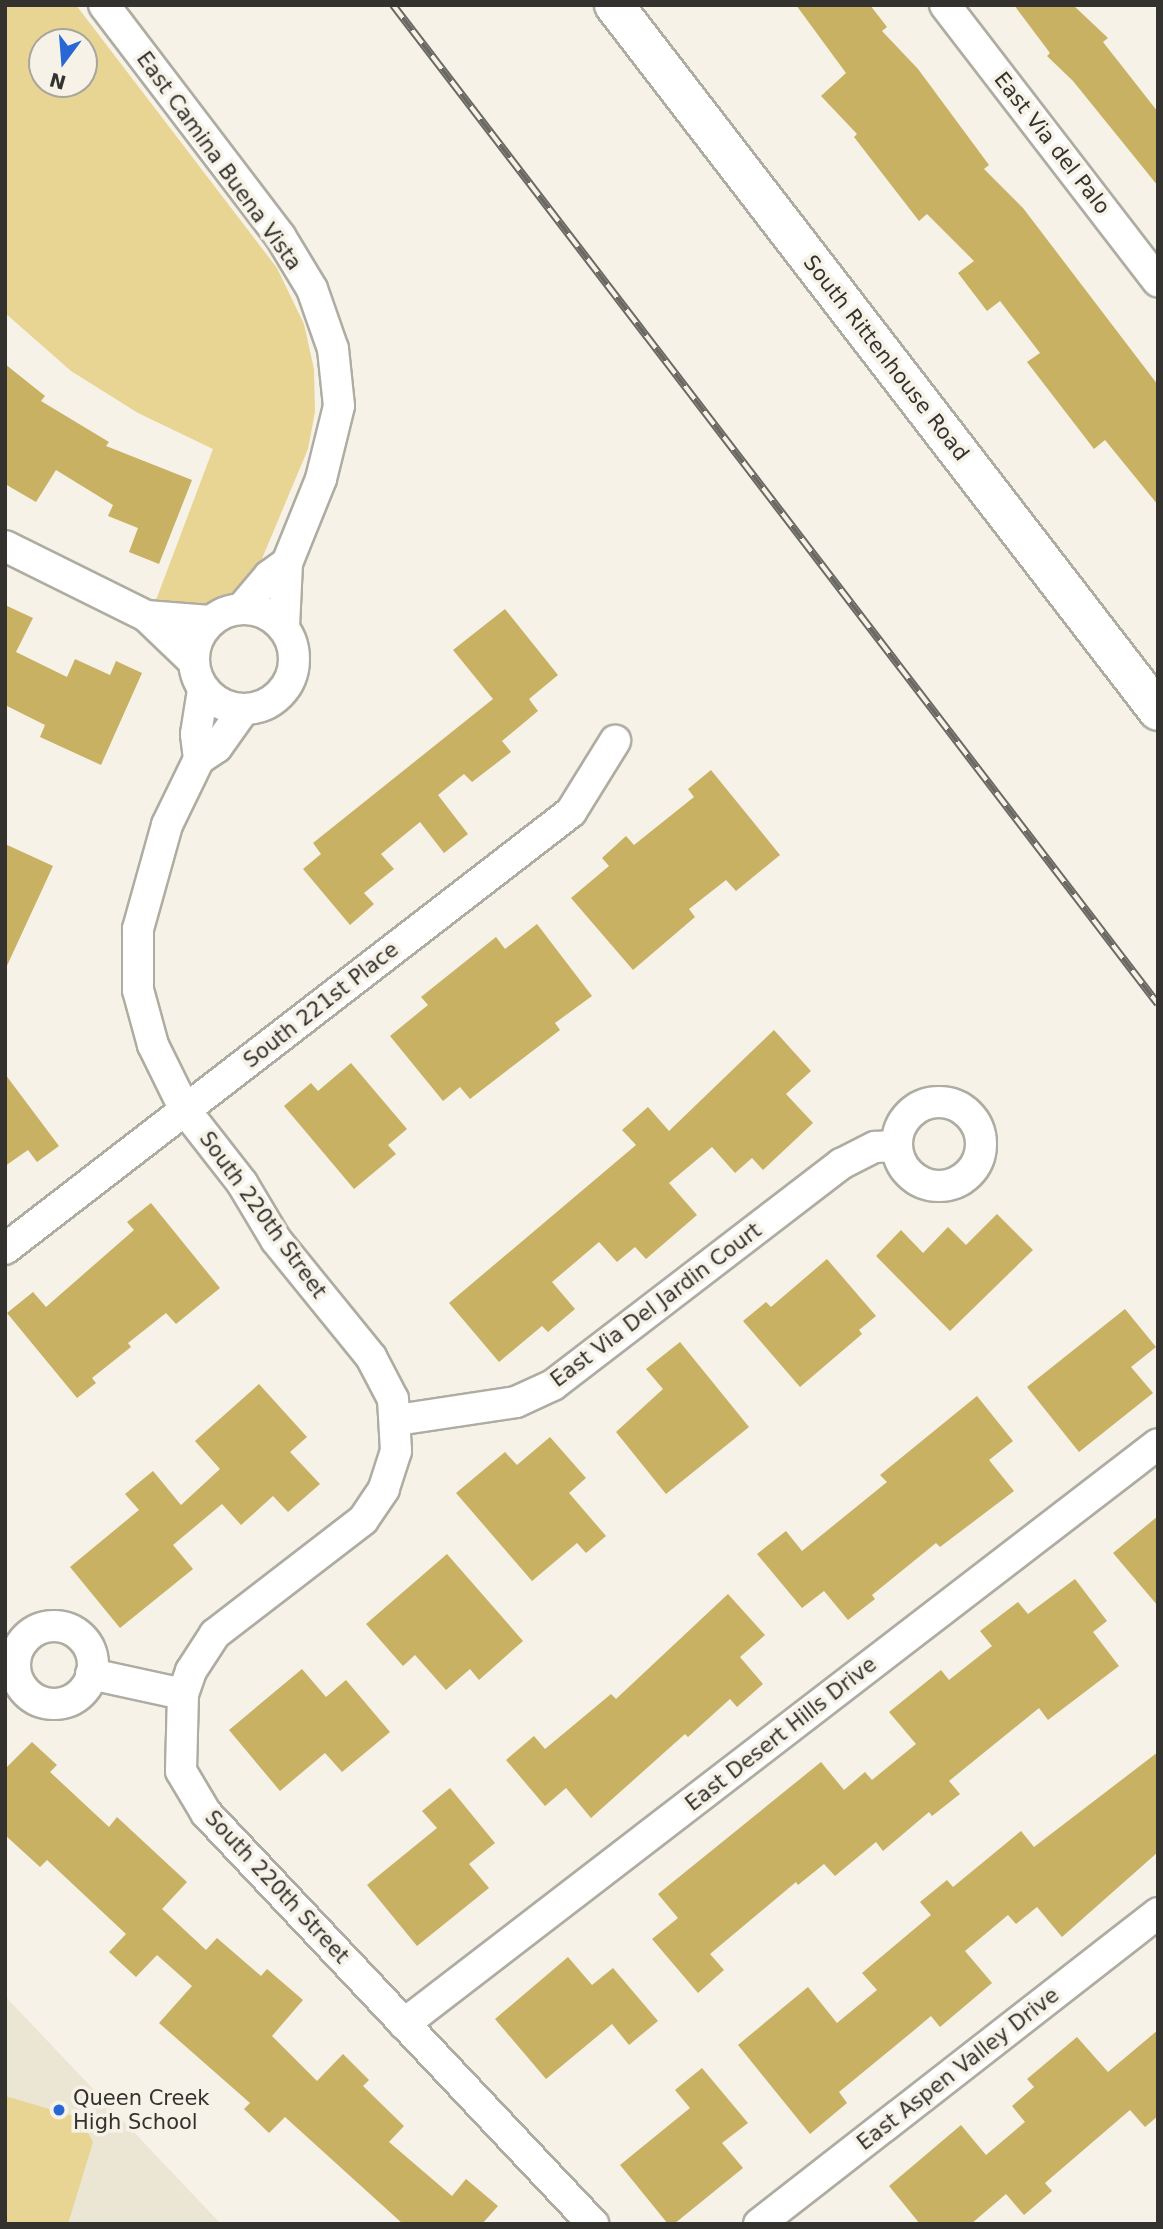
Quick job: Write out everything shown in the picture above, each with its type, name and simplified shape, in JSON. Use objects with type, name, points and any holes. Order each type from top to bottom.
[{"type":"main road","name":"South Rittenhouse Road","points":[[614,5],[1158,711]]},
{"type":"street","name":"East Camina Buena Vista","points":[[104,5],[280,236],[312,289],[333,349],[338,406],[332,439],[287,563],[284,627]]},
{"type":"street","name":"East Via del Palo","points":[[946,5],[1158,282]]},
{"type":"street","points":[[5,546],[146,616],[193,661],[204,690],[229,708],[260,707],[285,688],[295,657],[284,627],[265,613],[242,608],[210,621],[146,616]]},
{"type":"street","name":"East Camina Buena Vista","points":[[242,608],[269,576],[287,563]]},
{"type":"street","points":[[193,661],[197,639],[210,621]]},
{"type":"street","name":"South 220th Street","points":[[204,690],[196,734],[199,758],[167,825],[138,929],[138,990],[153,1045],[185,1110],[242,1183],[276,1240],[372,1357],[393,1399],[397,1420],[396,1451],[384,1489],[363,1520],[215,1634],[191,1671],[183,1694],[181,1771],[206,1813],[593,2224]]},
{"type":"street","name":"South 220th Street","points":[[199,758],[217,747],[244,709]]},
{"type":"street","name":"South 221st Place","points":[[5,1249],[571,812],[615,741]]},
{"type":"street","name":"East Via Del Jardin Court","points":[[397,1420],[516,1402],[553,1385],[841,1164],[875,1147],[896,1146]]},
{"type":"street","name":"East Desert Hills Drive","points":[[404,2024],[1158,1444]]},
{"type":"street","points":[[91,1674],[183,1694]]},
{"type":"street","name":"East Aspen Valley Drive","points":[[759,2224],[1158,1913]]},
{"type":"shaded area","points":[[5,5],[76,5],[94,28],[28,28],[28,98],[98,98],[98,34],[277,268],[304,324],[314,369],[315,412],[308,449],[256,573],[240,591],[213,605],[180,607],[156,600],[213,449],[138,413],[71,371],[5,313]]},
{"type":"shaded area","name":"Queen Creek High School","points":[[5,1996],[221,2224],[5,2224]]},
{"type":"shaded area","points":[[5,2096],[80,2118],[93,2142],[68,2224],[5,2224]]},
{"type":"building","points":[[796,5],[870,5],[887,27],[882,31],[918,69],[989,165],[984,169],[1023,208],[1158,385],[1158,505],[1105,440],[1094,449],[1027,362],[1040,353],[1000,301],[987,311],[958,273],[974,261],[927,214],[919,221],[854,137],[857,134],[821,96],[846,73]]},
{"type":"building","points":[[1014,5],[1073,5],[1108,38],[1103,42],[1158,112],[1158,186],[1073,81],[1047,56],[1050,53]]},
{"type":"building","points":[[5,364],[45,396],[41,401],[109,442],[106,446],[192,480],[159,564],[129,552],[138,528],[108,516],[113,505],[56,470],[36,502],[5,484]]},
{"type":"building","points":[[5,605],[33,618],[16,652],[67,677],[75,659],[110,675],[116,661],[142,673],[101,765],[40,737],[45,725],[5,705]]},
{"type":"building","points":[[505,609],[558,675],[529,699],[538,711],[502,741],[511,752],[472,782],[464,774],[438,795],[468,834],[444,853],[420,822],[381,854],[394,869],[364,893],[374,904],[350,925],[303,869],[321,854],[313,843],[493,699],[453,650]]},
{"type":"building","points":[[711,770],[780,855],[736,891],[726,880],[689,909],[695,917],[633,970],[571,898],[609,866],[602,858],[626,836],[634,845],[694,797],[688,789]]},
{"type":"building","points":[[5,844],[53,866],[5,970]]},
{"type":"building","points":[[537,924],[592,996],[555,1023],[560,1030],[470,1099],[460,1087],[443,1101],[390,1036],[428,1005],[421,997],[496,937],[505,949]]},
{"type":"building","points":[[774,1030],[811,1071],[786,1094],[813,1123],[763,1170],[752,1158],[735,1173],[712,1147],[669,1183],[697,1215],[646,1259],[635,1247],[617,1262],[599,1242],[552,1282],[575,1309],[548,1332],[542,1326],[499,1362],[449,1303],[636,1145],[622,1130],[648,1107],[669,1131]]},
{"type":"building","points":[[351,1063],[407,1129],[388,1145],[396,1154],[354,1189],[284,1106],[311,1083],[318,1091]]},
{"type":"building","points":[[5,1074],[59,1146],[37,1162],[28,1150],[5,1166]]},
{"type":"building","points":[[151,1203],[220,1288],[176,1324],[166,1313],[128,1343],[131,1347],[92,1378],[96,1383],[77,1398],[7,1313],[33,1292],[46,1307],[134,1230],[127,1222]]},
{"type":"building","points":[[997,1214],[1033,1250],[950,1331],[876,1256],[901,1230],[923,1253],[948,1227],[966,1245]]},
{"type":"building","points":[[827,1259],[876,1316],[859,1330],[862,1334],[800,1387],[743,1321],[766,1302],[771,1307]]},
{"type":"building","points":[[1125,1309],[1156,1347],[1131,1367],[1153,1393],[1079,1452],[1027,1387]]},
{"type":"building","points":[[680,1342],[749,1427],[666,1494],[616,1432],[663,1389],[646,1369]]},
{"type":"building","points":[[259,1384],[307,1437],[290,1452],[320,1484],[288,1512],[273,1496],[241,1525],[222,1504],[173,1545],[193,1569],[120,1628],[70,1567],[139,1510],[125,1494],[153,1471],[181,1505],[220,1469],[195,1441]]},
{"type":"building","points":[[977,1396],[1013,1441],[989,1460],[1014,1491],[940,1547],[936,1543],[872,1595],[875,1599],[848,1620],[824,1591],[802,1608],[757,1554],[786,1531],[802,1551],[887,1482],[880,1475]]},
{"type":"building","points":[[550,1437],[586,1478],[569,1493],[606,1536],[586,1553],[577,1543],[532,1581],[456,1493],[505,1452],[517,1465]]},
{"type":"building","points":[[1158,1516],[1158,1606],[1113,1553]]},
{"type":"building","points":[[447,1554],[523,1641],[479,1680],[470,1669],[446,1690],[415,1655],[403,1666],[366,1624]]},
{"type":"building","points":[[1075,1579],[1107,1621],[1093,1632],[1119,1666],[1048,1720],[1039,1708],[949,1781],[960,1794],[932,1816],[929,1812],[883,1851],[876,1842],[835,1876],[824,1864],[798,1885],[796,1882],[710,1954],[724,1970],[698,1993],[652,1939],[678,1918],[658,1894],[821,1762],[844,1790],[865,1772],[872,1780],[916,1744],[889,1712],[941,1670],[949,1680],[992,1646],[980,1631],[1018,1602],[1028,1614]]},
{"type":"building","points":[[728,1594],[765,1635],[740,1657],[763,1684],[737,1707],[730,1699],[688,1737],[685,1734],[591,1818],[566,1788],[545,1806],[506,1760],[534,1736],[545,1749],[611,1694],[616,1699]]},
{"type":"building","points":[[302,1669],[326,1697],[346,1680],[390,1732],[342,1772],[325,1753],[280,1791],[229,1730]]},
{"type":"building","points":[[32,1742],[57,1765],[50,1772],[109,1827],[117,1817],[187,1882],[162,1909],[206,1950],[217,1938],[261,1976],[267,1969],[303,2000],[272,2036],[317,2081],[343,2054],[369,2080],[363,2086],[404,2126],[389,2142],[452,2196],[466,2179],[498,2206],[482,2224],[403,2224],[285,2117],[269,2133],[244,2109],[250,2103],[159,2023],[192,1986],[157,1955],[136,1977],[109,1952],[126,1934],[47,1860],[40,1867],[5,1835],[5,1769]]},
{"type":"building","points":[[1158,1752],[1158,1852],[1062,1937],[1037,1907],[1016,1924],[1008,1915],[965,1951],[992,1983],[940,2027],[931,2016],[839,2092],[847,2103],[810,2134],[738,2045],[808,1987],[837,2023],[877,1990],[862,1973],[931,1915],[920,1902],[947,1880],[953,1887],[1021,1831],[1034,1847]]},
{"type":"building","points":[[450,1788],[495,1843],[469,1864],[489,1888],[417,1946],[367,1885],[437,1828],[422,1811]]},
{"type":"building","points":[[568,1957],[592,1985],[613,1968],[658,2021],[629,2045],[612,2024],[546,2079],[495,2019]]},
{"type":"building","points":[[1158,2030],[1158,2116],[1145,2127],[1130,2110],[1045,2183],[1052,2191],[1024,2215],[1006,2194],[971,2224],[920,2224],[889,2186],[961,2125],[986,2155],[1025,2122],[1012,2106],[1034,2087],[1027,2079],[1077,2037],[1108,2072]]},
{"type":"building","points":[[702,2068],[748,2123],[722,2143],[743,2168],[674,2224],[668,2224],[620,2165],[690,2108],[675,2090]]},
{"type":"railway","points":[[393,5],[1158,1004]]},
{"type":"place","name":"Queen Creek High School","points":[[59,2110]]}]
